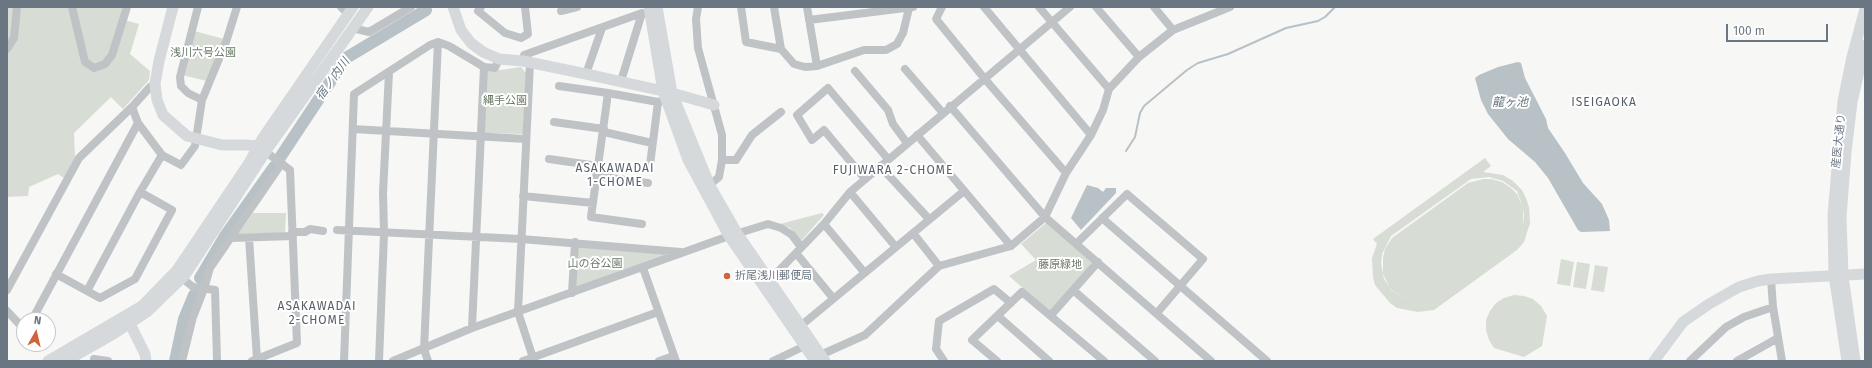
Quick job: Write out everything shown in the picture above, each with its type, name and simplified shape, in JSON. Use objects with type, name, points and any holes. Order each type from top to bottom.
[{"type":"street","points":[[7,49],[14,38],[17,7]]},
{"type":"street","points":[[72,7],[85,62],[94,68],[105,64],[112,55],[127,7]]},
{"type":"street","points":[[173,7],[159,61],[156,84],[157,100],[163,115],[187,136],[222,145],[262,149],[290,170],[297,343],[255,360],[249,238]]},
{"type":"street","points":[[198,7],[180,77],[181,86],[188,93],[202,100]]},
{"type":"street","points":[[132,107],[138,123],[162,155],[181,165],[195,146],[202,100],[226,42],[237,7]]},
{"type":"street","points":[[66,361],[128,320],[177,270],[244,169],[262,149],[368,7]]},
{"type":"street","points":[[352,28],[369,32],[411,7]]},
{"type":"street","points":[[453,7],[461,30],[471,43],[483,52],[499,59],[526,62],[622,81],[665,96]]},
{"type":"street","points":[[480,7],[478,11],[505,34],[521,38],[528,34],[525,7]]},
{"type":"street","points":[[561,11],[577,7]]},
{"type":"street","points":[[650,165],[652,143],[665,96],[657,7]]},
{"type":"street","points":[[698,7],[696,19],[698,48],[722,135],[722,160],[719,177],[706,188]]},
{"type":"street","points":[[741,7],[746,42],[781,49]]},
{"type":"street","points":[[774,7],[781,49],[794,64],[805,67],[817,66],[864,50],[886,50],[897,44],[903,33],[911,7],[809,20]]},
{"type":"street","points":[[807,7],[817,66]]},
{"type":"street","points":[[942,7],[936,19],[984,78],[1066,173]]},
{"type":"street","points":[[984,7],[1091,136]]},
{"type":"street","points":[[1039,7],[1109,90]]},
{"type":"street","points":[[766,284],[824,224],[850,192],[950,106],[1070,7]]},
{"type":"street","points":[[1096,7],[1139,57]]},
{"type":"street","points":[[1154,7],[1173,30]]},
{"type":"street","points":[[643,9],[665,96],[706,188],[733,235],[819,359],[865,334],[939,266],[1012,246],[1046,217],[1066,173],[1091,136],[1103,110],[1109,90],[1139,57],[1173,30],[1214,10],[1230,7]]},
{"type":"street","points":[[48,361],[156,304],[182,278],[195,262],[347,9]]},
{"type":"street","points":[[533,359],[518,312],[525,139],[526,62],[524,55],[602,28],[643,9]]},
{"type":"street","points":[[622,81],[643,9]]},
{"type":"street","name":"産医大通り","points":[[1839,276],[1833,215],[1841,122],[1852,57],[1865,9]]},
{"type":"street","points":[[586,74],[602,28]]},
{"type":"street","points":[[344,361],[354,94],[430,45],[438,42],[449,46],[484,67],[495,68],[499,59]]},
{"type":"street","points":[[428,361],[424,349],[428,234],[438,42]]},
{"type":"street","name":"産医大通り","points":[[1839,276],[1841,217],[1846,152],[1852,102],[1865,45]]},
{"type":"street","points":[[472,328],[484,67]]},
{"type":"street","points":[[905,69],[943,113]]},
{"type":"street","points":[[855,71],[888,110],[893,124],[907,143]]},
{"type":"street","points":[[379,361],[384,233],[383,193],[389,72]]},
{"type":"street","points":[[7,290],[79,158],[132,107],[150,87],[156,84]]},
{"type":"street","points":[[559,86],[608,93],[665,96],[714,105]]},
{"type":"street","points":[[865,179],[824,130],[812,140],[797,115],[828,88],[888,159]]},
{"type":"street","points":[[608,93],[591,216],[642,224]]},
{"type":"street","points":[[950,106],[1046,217],[1210,361]]},
{"type":"street","points":[[722,160],[736,160],[752,135],[780,112]]},
{"type":"street","points":[[554,122],[604,130],[652,143]]},
{"type":"street","points":[[36,312],[138,123]]},
{"type":"street","points":[[353,129],[525,139]]},
{"type":"street","points":[[917,135],[964,192],[1012,246]]},
{"type":"street","points":[[87,291],[140,192],[162,155]]},
{"type":"street","points":[[549,159],[598,166]]},
{"type":"street","points":[[182,361],[192,317],[204,289],[210,268],[282,163]]},
{"type":"street","points":[[880,166],[929,219]]},
{"type":"street","points":[[596,176],[648,183]]},
{"type":"street","points":[[56,274],[100,298],[135,279],[172,210],[140,192]]},
{"type":"street","points":[[850,192],[895,246]]},
{"type":"street","points":[[798,328],[895,246],[964,192]]},
{"type":"street","points":[[1077,243],[1127,194],[1203,259],[1156,313]]},
{"type":"street","points":[[522,196],[593,203]]},
{"type":"street","points":[[1102,218],[1267,361]]},
{"type":"street","points":[[393,361],[472,328],[733,235],[768,224],[781,228],[792,235],[799,250],[833,298]]},
{"type":"street","points":[[824,224],[864,272]]},
{"type":"street","points":[[231,238],[292,234],[305,232],[310,229],[323,231]]},
{"type":"street","points":[[337,230],[574,242],[684,253]]},
{"type":"street","points":[[913,233],[939,266]]},
{"type":"street","points":[[572,293],[574,242]]},
{"type":"street","points":[[1051,315],[1098,262]]},
{"type":"street","points":[[643,268],[675,358],[659,361]]},
{"type":"street","points":[[1658,360],[1683,322],[1708,304],[1739,287],[1758,280],[1865,274]]},
{"type":"street","points":[[1839,276],[1847,361]]},
{"type":"street","points":[[1839,276],[1855,361]]},
{"type":"street","points":[[182,278],[193,287],[215,290],[217,361]]},
{"type":"street","points":[[1771,279],[1773,307],[1782,361]]},
{"type":"street","points":[[944,361],[936,349],[939,321],[994,289],[1011,303]]},
{"type":"street","points":[[1074,290],[1155,361]]},
{"type":"street","points":[[997,361],[972,340],[1022,292],[1104,361]]},
{"type":"street","points":[[1690,361],[1726,327],[1744,316],[1773,307]]},
{"type":"street","points":[[7,311],[16,321]]},
{"type":"street","points":[[523,361],[533,359],[658,312]]},
{"type":"street","points":[[998,316],[1049,361]]},
{"type":"street","points":[[128,320],[145,354],[146,361]]},
{"type":"street","points":[[1737,361],[1778,338]]},
{"type":"street","points":[[773,361],[808,344]]},
{"type":"street","points":[[94,361],[94,359],[108,361]]},
{"type":"green space","points":[[7,7],[125,7],[121,19],[139,24],[130,54],[150,71],[149,80],[123,109],[111,97],[74,133],[75,157],[64,178],[58,174],[29,187],[28,196],[7,197]]},
{"type":"green space","name":"浅川六号公園","points":[[194,31],[224,39],[207,81],[182,75]]},
{"type":"green space","name":"縄手公園","points":[[521,67],[526,73],[523,134],[484,133],[487,72]]},
{"type":"green space","points":[[1485,158],[1491,166],[1483,172],[1503,175],[1513,181],[1522,190],[1529,207],[1530,223],[1524,242],[1517,250],[1434,310],[1418,312],[1397,308],[1390,303],[1375,285],[1372,258],[1377,244],[1373,239]],"holes":[[[1489,177],[1503,181],[1517,191],[1523,208],[1517,194],[1502,182],[1491,179],[1483,179],[1468,183],[1392,238],[1385,249],[1383,258],[1383,274],[1381,264],[1382,254],[1391,236],[1471,179]],[[1383,274],[1390,288],[1384,279]]]},
{"type":"green space","points":[[253,213],[286,213],[285,233],[238,234]]},
{"type":"green space","points":[[822,213],[824,215],[801,241],[790,228],[780,224]]},
{"type":"green space","name":"藤原緑地","points":[[1047,222],[1092,263],[1051,312],[1009,276],[1036,260],[1021,244]]},
{"type":"green space","name":"山の谷公園","points":[[578,246],[662,252],[665,255],[580,289],[575,286]]},
{"type":"green space","points":[[1561,259],[1574,262],[1570,286],[1557,284]]},
{"type":"green space","points":[[1577,262],[1590,264],[1586,289],[1573,287]]},
{"type":"green space","points":[[1595,265],[1608,267],[1604,292],[1591,290]]},
{"type":"green space","points":[[1514,295],[1533,299],[1541,306],[1547,316],[1542,346],[1524,357],[1494,348],[1489,340],[1486,330],[1486,320],[1496,303],[1504,298]]},
{"type":"water","name":"龍ヶ池","points":[[1518,62],[1521,63],[1525,78],[1546,119],[1548,128],[1583,183],[1602,204],[1609,220],[1610,231],[1581,232],[1578,230],[1548,178],[1535,162],[1508,139],[1488,114],[1481,100],[1475,78],[1498,67]]},
{"type":"water","points":[[1087,185],[1098,188],[1103,192],[1106,188],[1116,188],[1116,193],[1081,230],[1071,218]]},
{"type":"waterway","points":[[1126,151],[1135,137],[1140,113],[1144,106],[1187,70],[1198,63],[1228,54],[1286,28],[1318,21],[1325,17],[1335,7]]},
{"type":"waterway","name":"宿ノ内川","points":[[281,156],[346,58],[426,10]]},
{"type":"waterway","name":"宿ノ内川","points":[[200,278],[225,236],[274,167]]},
{"type":"waterway","name":"宿ノ内川","points":[[175,361],[184,319],[194,295]]},
{"type":"place","name":"折尾浅川郵便局","points":[[727,276]]},
{"type":"district","name":"ISEIGAOKA","points":[[1604,103]]},
{"type":"district","name":"FUJIWARA 2-CHOME","points":[[893,171]]},
{"type":"district","name":"ASAKAWADAI 1-CHOME","points":[[615,176]]},
{"type":"district","name":"ASAKAWADAI 2-CHOME","points":[[317,314]]}]
